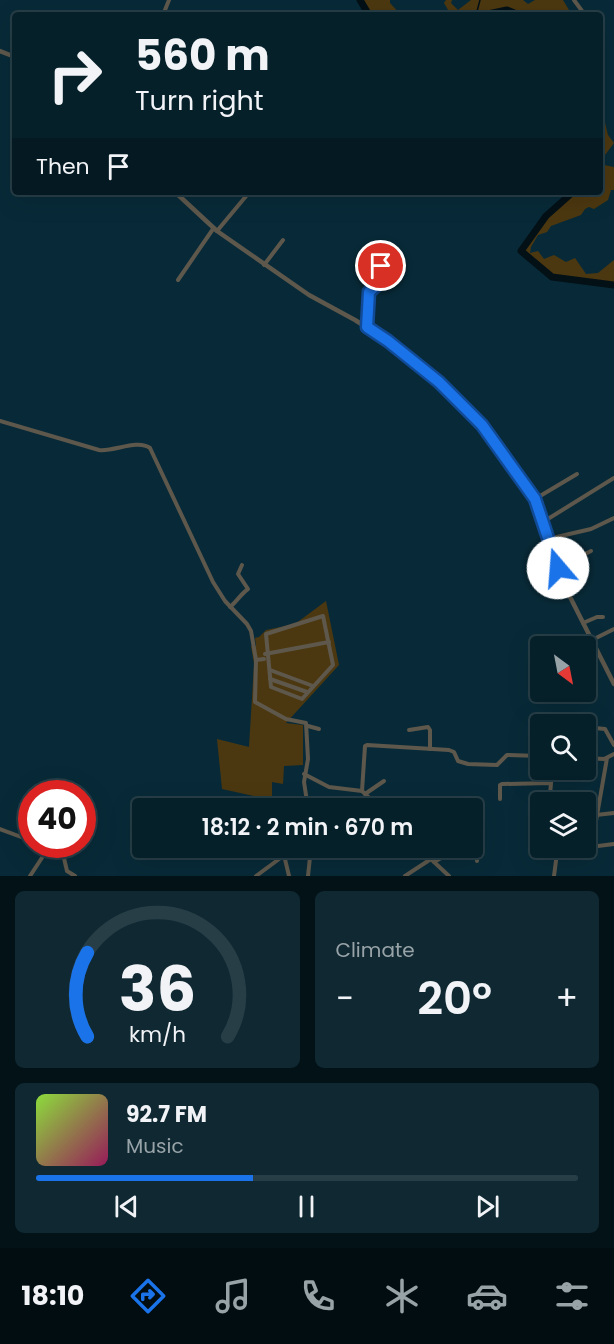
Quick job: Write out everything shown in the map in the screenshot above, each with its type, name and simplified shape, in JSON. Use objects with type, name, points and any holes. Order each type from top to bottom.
[{"type":"street","points":[[179,195],[215,230],[309,295],[367,327],[424,369],[462,402],[482,425],[535,499],[558,568],[590,636]]},
{"type":"street","points":[[178,280],[215,230],[247,195]]},
{"type":"street","points":[[264,264],[283,240]]},
{"type":"street","points":[[367,327],[369,292],[377,285],[381,266]]},
{"type":"street","points":[[0,421],[99,450],[109,451],[148,446],[213,582],[225,601],[251,631],[255,658],[255,702],[286,719],[304,722],[307,726],[319,729]]},
{"type":"street","points":[[535,499],[577,474]]},
{"type":"street","points":[[543,522],[614,478]]},
{"type":"street","points":[[548,539],[591,529],[614,518]]},
{"type":"street","points":[[558,568],[591,551]]},
{"type":"street","points":[[230,607],[248,589],[238,574],[242,565]]},
{"type":"street","points":[[322,616],[329,642],[333,663],[301,699],[272,688],[265,635],[267,633],[322,616]]},
{"type":"street","points":[[583,623],[597,616],[603,617]]},
{"type":"street","points":[[596,638],[614,629]]},
{"type":"street","points":[[255,658],[329,642]]},
{"type":"street","points":[[596,648],[614,684]]},
{"type":"street","points":[[270,670],[313,686]]},
{"type":"street","points":[[270,679],[307,692]]},
{"type":"street","points":[[307,726],[308,759],[304,774],[307,798]]},
{"type":"street","points":[[409,730],[428,727],[430,749]]},
{"type":"street","points":[[596,728],[605,729],[614,745]]},
{"type":"street","points":[[363,793],[366,746],[449,750],[454,752],[458,761],[478,765],[497,765],[507,755],[530,756]]},
{"type":"street","points":[[596,758],[608,758],[614,754]]},
{"type":"street","points":[[608,758],[596,816],[614,813]]},
{"type":"street","points":[[304,774],[329,786],[363,793],[369,798]]},
{"type":"street","points":[[550,792],[551,780]]},
{"type":"street","points":[[363,793],[384,781]]},
{"type":"street","points":[[500,799],[500,785],[502,784],[551,783]]},
{"type":"street","points":[[0,830],[18,836]]},
{"type":"street","points":[[596,845],[614,844]]},
{"type":"street","points":[[30,876],[42,858]]},
{"type":"street","points":[[64,858],[67,871],[75,876]]},
{"type":"street","points":[[256,876],[280,858]]},
{"type":"street","points":[[285,858],[289,876]]},
{"type":"street","points":[[308,876],[310,858]]},
{"type":"street","points":[[431,858],[448,876]]},
{"type":"street","points":[[405,876],[437,858]]},
{"type":"street","points":[[554,876],[556,858]]},
{"type":"shaded area","points":[[360,0],[390,0],[398,12],[367,12]]},
{"type":"shaded area","points":[[446,0],[452,0],[451,3],[458,10],[471,0],[523,0],[528,4],[535,0],[563,0],[570,12],[512,12],[507,10],[449,12],[444,3]]},
{"type":"shaded area","points":[[603,114],[608,135],[614,143],[605,155],[604,165],[614,167],[614,190],[611,190],[608,200],[594,209],[589,207],[581,215],[551,226],[547,232],[538,235],[530,253],[538,251],[544,259],[554,255],[566,262],[575,258],[586,274],[598,273],[614,260],[614,285],[552,277],[521,251],[546,216],[570,195],[603,195]]},
{"type":"shaded area","points":[[326,601],[339,665],[286,723],[303,725],[303,765],[284,766],[283,784],[272,782],[272,798],[222,789],[217,739],[249,747],[254,664],[251,646],[256,646],[255,638],[266,630],[295,624]]},
{"type":"waterway","points":[[360,0],[367,12]]},
{"type":"waterway","points":[[477,12],[480,0]]},
{"type":"waterway","points":[[497,12],[507,10],[512,12]]},
{"type":"waterway","points":[[570,195],[546,216],[521,251],[552,277],[614,285]]},
{"type":"route","points":[[381,266],[377,285],[369,292],[367,327],[439,382],[462,402],[482,425],[535,499],[558,568]]}]
